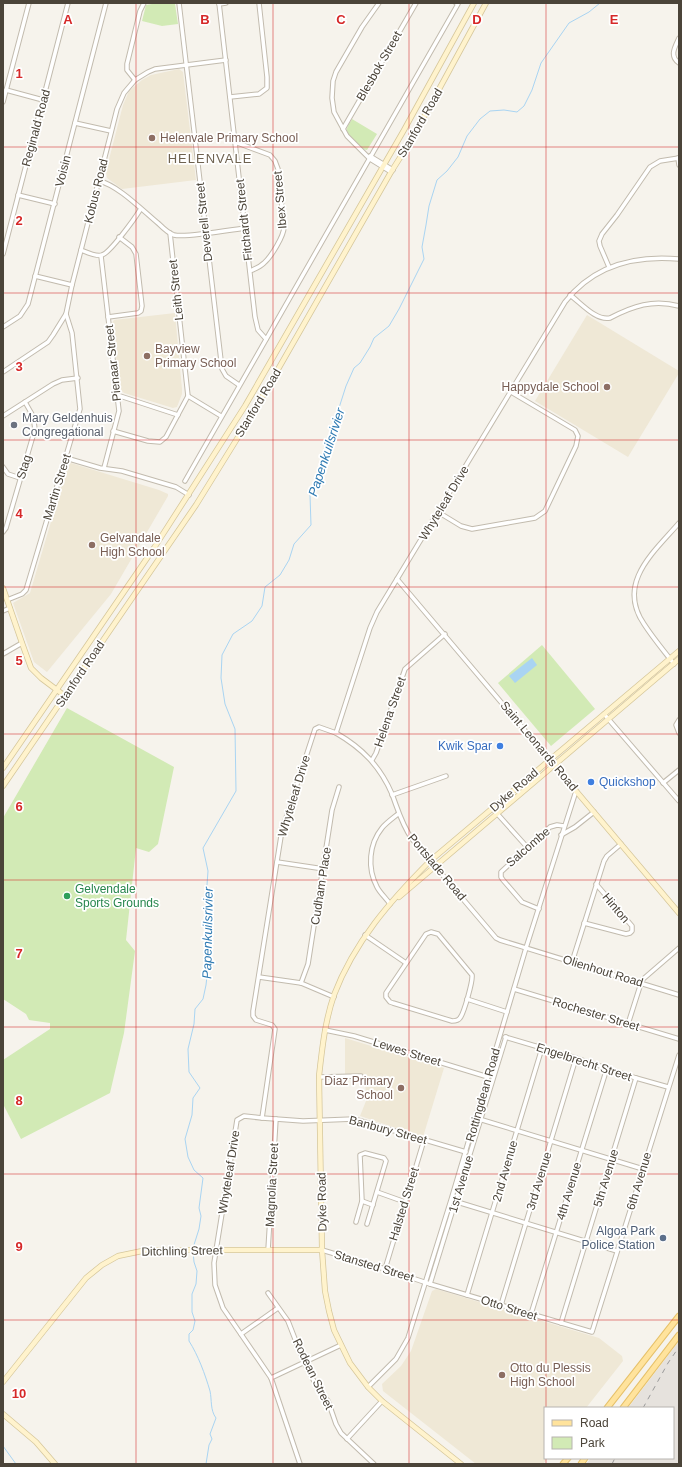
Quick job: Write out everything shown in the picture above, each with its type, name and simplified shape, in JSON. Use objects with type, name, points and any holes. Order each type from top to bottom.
[{"type":"main road","points":[[608,1407],[679,1316]]},
{"type":"main road","points":[[624,1407],[679,1335]]},
{"type":"street","points":[[3,102],[29,3]]},
{"type":"street","name":"Reginald Road","points":[[3,254],[68,3]]},
{"type":"street","name":"Voisin","points":[[3,328],[20,316],[26,308],[55,204],[106,3]]},
{"type":"street","points":[[135,80],[127,70],[127,64],[140,11],[144,3]]},
{"type":"street","name":"Deverell Street","points":[[179,3],[222,369],[226,376],[239,385]]},
{"type":"street","points":[[219,3],[226,3]]},
{"type":"street","name":"Fitchardt Street","points":[[219,3],[257,328],[266,339]]},
{"type":"street","points":[[230,98],[260,94],[267,88],[259,3]]},
{"type":"street","points":[[379,3],[358,33],[333,81],[333,105],[334,112],[350,140],[366,154],[392,171]]},
{"type":"street","name":"Blesbok Street","points":[[343,129],[416,3]]},
{"type":"street","name":"Stanford Road","points":[[185,480],[371,157],[457,3]]},
{"type":"street","name":"Stanford Road","points":[[3,768],[154,548],[245,406],[474,3]]},
{"type":"street","name":"Stanford Road","points":[[3,786],[196,506],[253,413],[413,137],[486,3]]},
{"type":"street","points":[[678,62],[674,57],[674,51],[679,38]]},
{"type":"street","name":"Kobus Road","points":[[3,372],[48,342],[66,314],[111,131],[120,100],[127,88],[135,80],[155,69],[226,60]]},
{"type":"street","points":[[6,90],[43,100]]},
{"type":"street","points":[[75,123],[111,131]]},
{"type":"street","name":"Ibex Street","points":[[235,142],[270,155],[275,160],[278,169],[284,233],[268,259],[250,271]]},
{"type":"street","points":[[609,267],[600,246],[599,240],[602,234],[652,165],[660,161],[678,158],[679,165]]},
{"type":"street","points":[[99,181],[110,184],[140,210],[170,233],[175,235],[245,228]]},
{"type":"street","points":[[18,195],[55,204]]},
{"type":"street","points":[[81,250],[101,256],[110,249],[140,210]]},
{"type":"street","name":"Leith Street","points":[[170,233],[188,396]]},
{"type":"street","points":[[108,316],[138,313],[142,309],[136,254],[132,248],[119,237]]},
{"type":"street","name":"Pienaar Street","points":[[101,256],[119,411],[104,468]]},
{"type":"street","name":"Whyteleaf Drive","points":[[300,1464],[271,1378],[223,1308],[217,1293],[214,1278],[216,1250],[237,1120],[244,1116],[262,1118],[275,1032],[272,1025],[257,1021],[253,1011],[284,823],[315,729],[319,727],[336,733],[370,628],[377,612],[570,295],[580,286],[609,267],[644,258],[679,259]]},
{"type":"street","points":[[35,276],[72,285]]},
{"type":"street","points":[[570,295],[595,315],[605,319],[637,306],[646,304],[666,303],[679,306]]},
{"type":"street","name":"Martin Street","points":[[8,600],[22,594],[26,590],[80,409],[72,329],[66,314]]},
{"type":"street","points":[[3,416],[56,382],[78,378]]},
{"type":"street","points":[[438,512],[461,526],[472,529],[535,518],[545,511],[576,446],[578,436],[575,430],[511,392]]},
{"type":"street","points":[[117,395],[178,415]]},
{"type":"street","points":[[113,431],[158,443],[163,440],[188,396],[221,416]]},
{"type":"street","name":"Stag","points":[[3,532],[6,528],[35,429],[33,416],[25,402]]},
{"type":"street","points":[[66,458],[122,471],[176,487],[189,495]]},
{"type":"street","points":[[3,467],[8,474],[20,478]]},
{"type":"street","points":[[674,664],[639,617],[635,604],[634,588],[646,560],[679,523]]},
{"type":"street","name":"Saint Leonards Road","points":[[397,579],[679,913]]},
{"type":"street","points":[[3,588],[29,663],[34,671],[65,696]]},
{"type":"street","points":[[3,611],[10,608]]},
{"type":"street","name":"Helena Street","points":[[372,760],[376,753],[405,669],[445,634]]},
{"type":"street","points":[[3,654],[22,644]]},
{"type":"street","name":"Dyke Road","points":[[461,1464],[382,1401],[368,1387],[350,1363],[331,1320],[326,1298],[322,1250],[319,1077],[324,1030],[334,996],[350,959],[365,935],[407,884],[430,861],[493,809],[549,759],[679,651]]},
{"type":"street","name":"Dyke Road","points":[[390,904],[679,659]]},
{"type":"street","points":[[604,714],[679,801]]},
{"type":"street","points":[[679,720],[676,725],[679,733]]},
{"type":"street","name":"Portslade Road","points":[[336,733],[356,745],[372,760],[380,771],[392,795],[398,814],[408,833],[496,938],[526,948]]},
{"type":"street","points":[[664,783],[679,770]]},
{"type":"street","points":[[392,795],[446,776]]},
{"type":"street","name":"Cudham Place","points":[[300,984],[308,964],[332,810],[339,787]]},
{"type":"street","name":"Rottingdean Road","points":[[368,1387],[393,1363],[402,1352],[408,1338],[425,1282],[454,1200],[466,1152],[478,1119],[500,1035],[576,791]]},
{"type":"street","points":[[493,809],[527,847]]},
{"type":"street","points":[[562,835],[594,812]]},
{"type":"street","points":[[390,904],[376,885],[371,869],[371,858],[373,845],[378,834],[383,826],[398,814]]},
{"type":"street","name":"Salcombe","points":[[539,909],[526,904],[519,899],[501,877],[502,870],[553,826],[564,826]]},
{"type":"street","points":[[572,962],[605,858],[621,844]]},
{"type":"street","points":[[277,862],[324,869]]},
{"type":"street","name":"Hinton","points":[[584,922],[626,934],[632,931],[632,926],[596,884]]},
{"type":"street","points":[[431,932],[437,933],[472,975],[472,983],[467,999],[461,1017],[454,1021],[390,1002],[386,997],[386,993],[426,934],[431,932]]},
{"type":"street","points":[[365,935],[406,963]]},
{"type":"street","name":"Olienhout Road","points":[[526,948],[679,995]]},
{"type":"street","points":[[628,1024],[640,983],[679,948]]},
{"type":"street","points":[[259,977],[300,984],[334,996]]},
{"type":"street","name":"Rochester Street","points":[[514,989],[679,1039]]},
{"type":"street","points":[[467,999],[507,1012]]},
{"type":"street","name":"Lewes Street","points":[[324,1030],[354,1036],[488,1077]]},
{"type":"street","name":"Engelbrecht Street","points":[[500,1035],[668,1087]]},
{"type":"street","name":"1st Avenue","points":[[430,1284],[478,1119],[506,1037]]},
{"type":"street","name":"2nd Avenue","points":[[467,1295],[542,1048]]},
{"type":"street","name":"6th Avenue","points":[[593,1330],[679,1055]]},
{"type":"street","name":"3rd Avenue","points":[[501,1304],[576,1058]]},
{"type":"street","name":"4th Avenue","points":[[531,1314],[607,1068]]},
{"type":"street","points":[[319,1077],[361,1076]]},
{"type":"street","name":"5th Avenue","points":[[561,1323],[636,1078]]},
{"type":"street","name":"Banbury Street","points":[[262,1118],[303,1121],[349,1118],[466,1152]]},
{"type":"street","points":[[478,1119],[643,1169]]},
{"type":"street","name":"Magnolia Street","points":[[268,1250],[276,1120]]},
{"type":"street","name":"Halsted Street","points":[[385,1268],[424,1140]]},
{"type":"street","points":[[356,1222],[362,1201],[360,1157],[362,1153],[365,1153],[386,1160],[367,1224]]},
{"type":"street","points":[[377,1192],[405,1202]]},
{"type":"street","points":[[454,1200],[617,1251]]},
{"type":"street","points":[[362,1201],[373,1205]]},
{"type":"street","name":"Ditchling Street","points":[[3,1382],[86,1278],[102,1265],[118,1256],[137,1251],[156,1249],[322,1250]]},
{"type":"street","name":"Stansted Street","points":[[322,1250],[385,1268],[425,1282]]},
{"type":"street","name":"Otto Street","points":[[425,1282],[590,1332],[593,1330]]},
{"type":"street","name":"Rodean Street","points":[[268,1293],[288,1321],[304,1362],[317,1387],[328,1401],[338,1429],[374,1464]]},
{"type":"street","points":[[241,1334],[278,1308]]},
{"type":"street","points":[[271,1378],[341,1345]]},
{"type":"street","points":[[347,1439],[382,1401]]},
{"type":"street","points":[[3,1414],[36,1442],[55,1464]]},
{"type":"street","points":[[3,1418],[10,1421]]},
{"type":"street","points":[[452,1464],[456,1460]]},
{"type":"shaded area","name":"Helenvale Primary School","points":[[179,69],[183,72],[196,180],[122,189],[107,178],[106,171],[123,105],[129,91],[142,80],[151,75]]},
{"type":"shaded area","name":"Bayview Primary School","points":[[175,313],[182,394],[177,407],[173,408],[124,393],[120,389],[112,323],[114,320]]},
{"type":"shaded area","name":"Happydale School","points":[[587,315],[679,371],[628,457],[535,401]]},
{"type":"shaded area","name":"Gelvandale High School","points":[[71,463],[159,490],[168,494],[168,496],[111,594],[47,672],[34,662],[13,603],[30,593],[68,464]]},
{"type":"shaded area","name":"Diaz Primary School","points":[[345,1038],[444,1068],[423,1137],[360,1116],[366,1101],[365,1074],[345,1074]]},
{"type":"shaded area","name":"Otto du Plessis High School","points":[[436,1289],[599,1338],[622,1356],[623,1361],[587,1407],[544,1407],[544,1459],[547,1459],[543,1464],[476,1464],[383,1391],[382,1384],[401,1366],[411,1351],[432,1291]]},
{"type":"shaded area","points":[[679,1341],[679,1464],[586,1464],[590,1459],[674,1459],[674,1407],[629,1407]]},
{"type":"green space","points":[[158,3],[175,4],[178,24],[162,26],[142,21],[146,5]]},
{"type":"green space","points":[[352,119],[377,134],[367,150],[353,140],[347,132],[348,125]]},
{"type":"green space","points":[[542,645],[595,709],[551,746],[498,683]]},
{"type":"green space","name":"Gelvendale Sports Grounds","points":[[67,708],[174,767],[158,844],[149,852],[136,848],[126,940],[135,951],[124,1033],[110,1093],[21,1139],[3,1104],[3,1060],[50,1029],[50,1023],[29,1020],[26,1014],[3,999],[3,818]]},
{"type":"water","points":[[532,658],[537,665],[515,683],[509,676]]},
{"type":"waterway","name":"Papenkuilsrivier","points":[[193,1248],[199,1229],[201,1216],[199,1208],[203,1178],[194,1170],[188,1157],[185,1139],[192,1115],[193,1098],[200,1088],[189,1072],[188,1049],[194,1024],[195,1009],[203,999],[208,967],[207,937],[204,926],[208,871],[203,848],[236,791],[235,729],[225,704],[221,678],[222,655],[233,634],[252,621],[262,606],[265,587],[280,575],[289,560],[294,544],[311,525],[310,495],[336,430],[338,411],[346,386],[354,368],[360,363],[374,338],[389,326],[424,259],[422,247],[429,206],[437,180],[447,171],[458,157],[467,136],[480,119],[490,111],[504,110],[517,112],[524,106],[532,90],[541,63],[569,23],[589,12],[600,3]]},
{"type":"waterway","name":"Papenkuilsrivier","points":[[193,1251],[197,1271],[196,1284],[192,1294],[192,1312],[195,1321],[193,1330],[189,1334],[189,1341],[206,1378],[210,1391],[213,1412],[216,1418],[210,1434],[212,1439],[209,1445],[206,1464]]},
{"type":"waterway","points":[[3,1446],[16,1464]]},
{"type":"railway","points":[[644,1407],[668,1363],[679,1347]]},
{"type":"railway","points":[[612,1464],[614,1459]]},
{"type":"place","name":"Helenvale Primary School","points":[[152,138]]},
{"type":"place","name":"Bayview Primary School","points":[[147,356]]},
{"type":"place","name":"Happydale School","points":[[607,387]]},
{"type":"place","name":"Mary Geldenhuis Congregational","points":[[14,425]]},
{"type":"place","name":"Gelvandale High School","points":[[92,545]]},
{"type":"place","name":"Kwik Spar","points":[[500,746]]},
{"type":"place","name":"Quickshop","points":[[591,782]]},
{"type":"place","name":"Gelvendale Sports Grounds","points":[[67,896]]},
{"type":"place","name":"Diaz Primary School","points":[[401,1088]]},
{"type":"place","name":"Algoa Park Police Station","points":[[663,1238]]},
{"type":"place","name":"Otto du Plessis High School","points":[[502,1375]]},
{"type":"district","name":"HELENVALE","points":[[210,158]]}]
